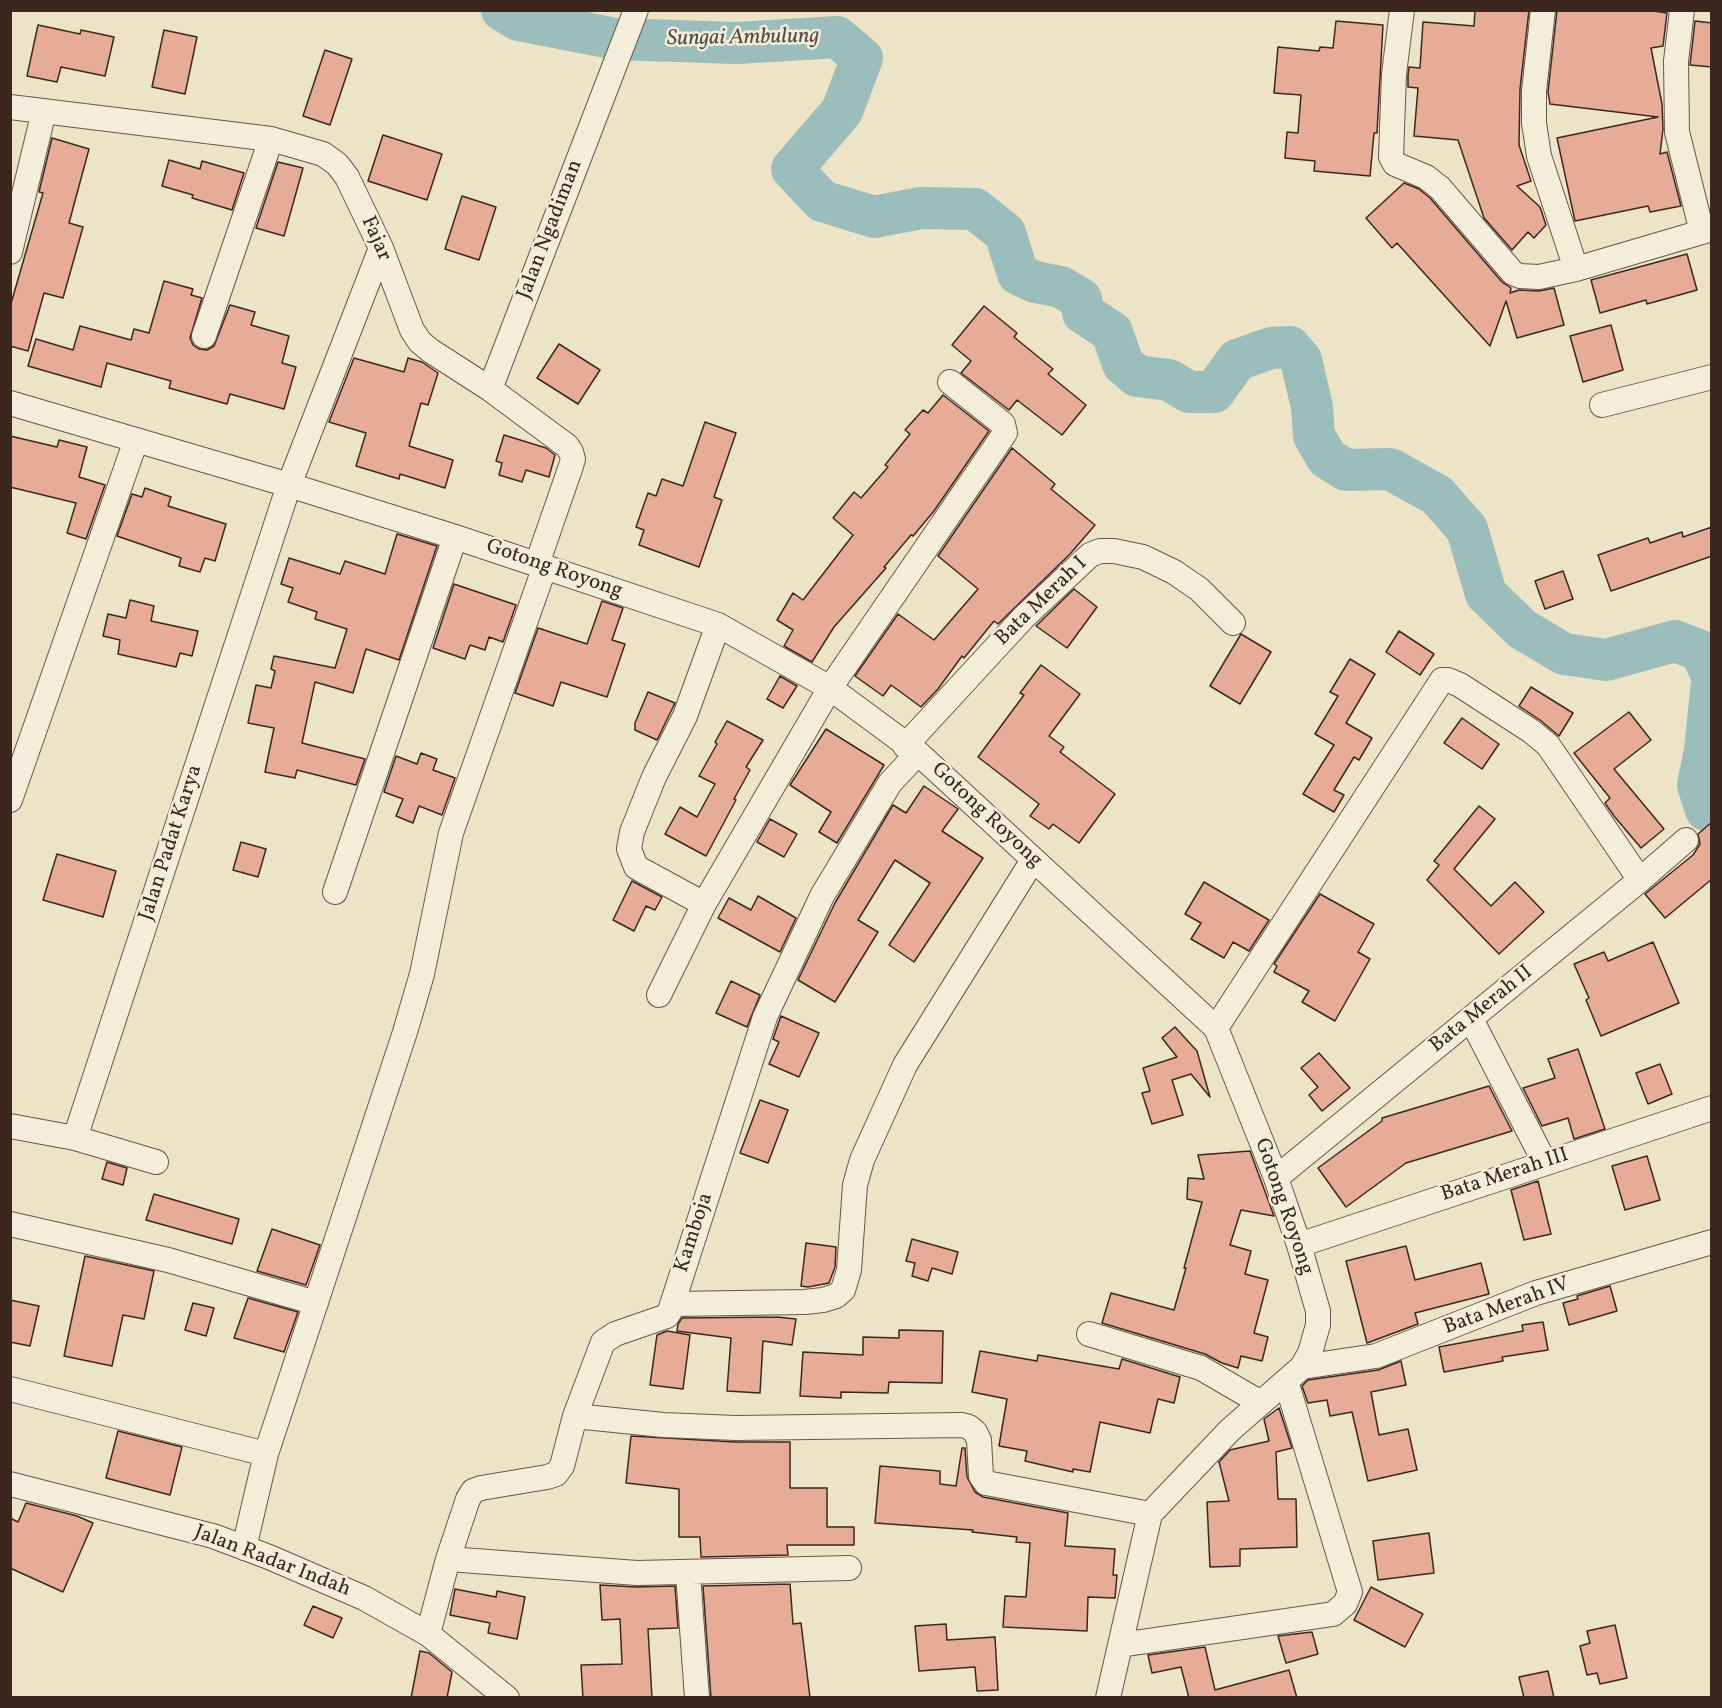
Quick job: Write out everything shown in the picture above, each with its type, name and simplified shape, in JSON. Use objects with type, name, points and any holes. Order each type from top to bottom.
[{"type":"street","points":[[1402,10],[1394,74],[1391,157],[1395,164],[1426,177],[1440,188],[1513,273],[1520,276],[1539,277],[1576,269],[1707,230],[1677,132],[1676,61],[1682,10]]},
{"type":"street","points":[[1543,10],[1534,91],[1534,123],[1539,156],[1576,269]]},
{"type":"street","name":"Jalan Ngadiman","points":[[490,389],[633,17]]},
{"type":"street","name":"Fajar","points":[[10,107],[271,139],[323,154],[337,164],[347,177],[381,248],[412,330],[420,342],[490,389],[567,446],[573,459],[541,565],[451,832],[419,984],[266,1454],[244,1548]]},
{"type":"street","points":[[10,252],[44,111]]},
{"type":"street","points":[[204,336],[271,139]]},
{"type":"street","name":"Jalan Padat Karya","points":[[75,1138],[289,485],[381,248]]},
{"type":"street","points":[[1602,405],[1712,377]]},
{"type":"street","points":[[659,995],[704,904],[830,688],[1005,433],[1004,424],[950,382]]},
{"type":"street","name":"Gotong Royong","points":[[10,403],[289,485],[541,565],[718,625],[830,688],[911,749],[1216,1028],[1276,1178],[1299,1245],[1317,1311],[1318,1325],[1316,1339],[1294,1374],[1230,1430],[1150,1514]]},
{"type":"street","points":[[10,800],[136,440]]},
{"type":"street","points":[[335,892],[454,537]]},
{"type":"street","name":"Bata Merah I","points":[[911,749],[1024,617],[1090,555],[1100,551],[1114,551],[1143,557],[1174,572],[1199,589],[1233,623]]},
{"type":"street","points":[[704,904],[636,867],[629,849],[632,832],[654,777],[685,716],[718,625]]},
{"type":"street","points":[[1216,1028],[1442,680],[1460,685],[1531,731],[1548,745],[1640,880]]},
{"type":"street","name":"Kamboja","points":[[672,1304],[770,1006],[827,886],[911,749]]},
{"type":"street","name":"Bata Merah II","points":[[1276,1178],[1686,840]]},
{"type":"street","points":[[428,1634],[448,1559],[468,1498],[473,1491],[547,1478],[556,1473],[562,1466],[575,1416],[603,1341],[615,1334],[667,1316],[672,1304],[806,1302],[836,1296],[843,1290],[849,1270],[855,1185],[862,1160],[905,1065],[1034,860]]},
{"type":"street","points":[[1471,1019],[1545,1163]]},
{"type":"street","name":"Bata Merah III","points":[[1299,1245],[1712,1108]]},
{"type":"street","points":[[10,1126],[75,1138],[156,1162]]},
{"type":"street","points":[[10,1224],[177,1262],[316,1303]]},
{"type":"street","name":"Bata Merah IV","points":[[1294,1374],[1376,1356],[1536,1293],[1712,1242]]},
{"type":"street","points":[[1089,1334],[1202,1368],[1261,1403]]},
{"type":"street","points":[[1120,1645],[1333,1614],[1345,1604],[1350,1592],[1294,1374]]},
{"type":"street","points":[[10,1389],[266,1454]]},
{"type":"street","points":[[575,1416],[663,1425],[736,1428],[962,1425],[975,1432],[979,1440],[981,1476],[986,1483],[1150,1514],[1108,1698]]},
{"type":"street","name":"Jalan Radar Indah","points":[[10,1484],[213,1536],[364,1598],[428,1634],[507,1698]]},
{"type":"street","points":[[448,1559],[598,1571],[688,1573],[849,1568]]},
{"type":"street","points":[[688,1573],[697,1698]]},
{"type":"building","points":[[1475,10],[1529,10],[1520,89],[1519,145],[1531,181],[1517,186],[1540,207],[1546,225],[1534,238],[1528,232],[1512,250],[1484,218],[1458,140],[1414,136],[1418,88],[1408,87],[1408,75],[1409,67],[1420,68],[1423,22],[1474,26]]},
{"type":"building","points":[[1557,10],[1647,10],[1667,13],[1663,46],[1651,48],[1662,104],[1663,129],[1660,154],[1667,152],[1681,206],[1650,212],[1648,206],[1575,221],[1557,138],[1658,117],[1550,104],[1548,92]]},
{"type":"building","points":[[1336,21],[1383,25],[1377,133],[1374,133],[1370,176],[1314,171],[1315,161],[1285,158],[1287,132],[1298,133],[1301,95],[1274,93],[1278,47],[1319,51],[1320,47],[1333,48]]},
{"type":"building","points":[[1695,21],[1712,23],[1712,67],[1690,65]]},
{"type":"building","points":[[38,25],[80,34],[81,30],[114,37],[105,76],[61,67],[57,82],[27,76]]},
{"type":"building","points":[[164,30],[197,37],[185,94],[152,87]]},
{"type":"building","points":[[325,50],[352,59],[330,125],[303,116]]},
{"type":"building","points":[[383,135],[442,154],[427,200],[368,181]]},
{"type":"building","points":[[52,138],[89,149],[69,223],[83,227],[63,298],[44,293],[28,351],[10,346],[10,307],[43,193],[39,192]]},
{"type":"building","points":[[169,160],[200,169],[202,161],[244,173],[232,210],[162,186]]},
{"type":"building","points":[[278,162],[303,168],[284,236],[256,228]]},
{"type":"building","points":[[1404,183],[1419,189],[1430,198],[1502,282],[1511,288],[1510,293],[1519,290],[1539,291],[1554,288],[1564,325],[1517,338],[1506,301],[1490,346],[1397,243],[1392,248],[1366,218]]},
{"type":"building","points":[[462,196],[496,207],[479,260],[445,249]]},
{"type":"building","points":[[1687,254],[1697,290],[1647,304],[1646,300],[1600,313],[1591,280]]},
{"type":"building","points":[[164,281],[193,289],[191,295],[202,298],[190,338],[193,345],[199,349],[207,350],[214,346],[230,305],[255,312],[251,325],[289,336],[282,363],[296,367],[284,409],[230,394],[227,404],[169,388],[171,381],[107,363],[101,387],[28,366],[36,339],[73,350],[80,326],[131,340],[134,329],[149,333]]},
{"type":"building","points":[[984,306],[1017,333],[1014,337],[1053,369],[1048,374],[1086,405],[1062,435],[1017,400],[1009,410],[961,373],[971,361],[952,345]]},
{"type":"building","points":[[1611,325],[1623,370],[1583,382],[1570,336]]},
{"type":"building","points":[[559,344],[600,370],[578,404],[537,378]]},
{"type":"building","points":[[354,358],[404,372],[408,358],[422,362],[438,373],[428,405],[421,403],[409,446],[453,460],[445,488],[400,474],[399,479],[356,466],[366,433],[329,422]]},
{"type":"building","points":[[943,395],[989,431],[934,511],[834,627],[812,662],[784,646],[793,630],[777,620],[793,593],[803,600],[853,535],[833,518],[854,492],[861,498],[888,467],[885,465],[910,434],[905,430],[923,410],[928,413]]},
{"type":"building","points":[[705,422],[736,433],[714,497],[722,500],[699,567],[639,545],[644,530],[636,527],[648,493],[656,496],[662,479],[683,486]]},
{"type":"building","points":[[504,435],[546,448],[555,455],[549,477],[526,470],[522,482],[499,475],[502,463],[496,461]]},
{"type":"building","points":[[10,436],[57,447],[59,440],[87,447],[79,477],[105,485],[86,539],[67,533],[76,503],[10,487]]},
{"type":"building","points":[[1012,448],[1055,484],[1051,489],[1095,525],[1070,554],[998,624],[994,621],[921,707],[891,685],[883,696],[855,676],[898,614],[934,640],[978,589],[938,556]]},
{"type":"building","points":[[145,488],[171,497],[168,506],[226,524],[215,561],[205,558],[200,572],[179,566],[181,558],[117,536],[132,494],[142,497]]},
{"type":"building","points":[[1712,527],[1712,556],[1611,591],[1598,555],[1648,538],[1650,543],[1682,532],[1683,537]]},
{"type":"building","points":[[397,534],[437,546],[399,660],[366,649],[353,693],[315,682],[302,743],[365,759],[356,785],[297,770],[295,778],[265,772],[274,728],[248,723],[256,685],[271,688],[275,671],[271,669],[274,656],[335,668],[347,629],[315,619],[317,612],[288,602],[293,588],[281,584],[289,558],[340,574],[345,561],[385,574]]},
{"type":"building","points":[[1563,571],[1573,599],[1545,609],[1535,581]]},
{"type":"building","points":[[454,584],[516,605],[503,642],[489,637],[485,650],[470,645],[465,659],[433,648]]},
{"type":"building","points":[[1074,589],[1097,607],[1067,648],[1036,626]]},
{"type":"building","points":[[130,600],[154,606],[151,621],[198,631],[192,656],[180,653],[176,667],[118,654],[120,640],[103,636],[108,614],[126,618]]},
{"type":"building","points":[[602,601],[623,608],[612,640],[625,644],[607,697],[561,682],[553,706],[515,693],[538,628],[587,644]]},
{"type":"building","points":[[1399,631],[1434,654],[1420,675],[1386,652]]},
{"type":"building","points":[[1241,634],[1271,652],[1240,704],[1210,686]]},
{"type":"building","points":[[1350,659],[1375,674],[1346,723],[1372,738],[1359,760],[1354,757],[1334,790],[1344,795],[1334,812],[1303,794],[1334,745],[1315,734],[1338,696],[1330,692]]},
{"type":"building","points":[[1041,665],[1080,694],[1049,736],[1064,747],[1060,752],[1115,794],[1079,843],[1053,824],[1049,829],[1030,816],[1039,804],[978,757],[1024,695],[1020,693]]},
{"type":"building","points":[[780,676],[797,686],[783,708],[767,699]]},
{"type":"building","points":[[1531,687],[1573,713],[1559,736],[1519,706]]},
{"type":"building","points":[[648,692],[675,703],[657,740],[635,730],[635,723]]},
{"type":"building","points":[[1629,712],[1651,740],[1614,769],[1664,829],[1641,848],[1614,816],[1605,803],[1610,798],[1574,753]]},
{"type":"building","points":[[1462,718],[1499,744],[1482,769],[1444,743]]},
{"type":"building","points":[[727,721],[763,740],[746,767],[750,770],[706,856],[665,834],[680,807],[697,817],[715,784],[699,776]]},
{"type":"building","points":[[826,729],[884,765],[837,843],[819,832],[831,812],[790,785]]},
{"type":"building","points":[[421,753],[437,759],[433,770],[455,778],[442,815],[419,806],[413,823],[396,816],[403,799],[384,792],[396,756],[417,764]]},
{"type":"building","points":[[924,786],[958,809],[942,831],[983,858],[914,962],[889,945],[930,883],[895,860],[858,920],[878,932],[835,1002],[798,980],[835,903],[893,805],[906,813]]},
{"type":"building","points":[[1479,806],[1495,819],[1454,869],[1491,906],[1515,882],[1544,912],[1499,954],[1427,880],[1439,865],[1434,861]]},
{"type":"building","points":[[770,819],[797,834],[784,857],[757,842]]},
{"type":"building","points":[[1712,822],[1712,879],[1665,918],[1645,894],[1693,855],[1700,844],[1698,834]]},
{"type":"building","points":[[241,842],[266,849],[258,877],[233,870]]},
{"type":"building","points":[[57,854],[116,871],[103,917],[43,900]]},
{"type":"building","points":[[632,881],[662,897],[655,910],[646,906],[634,931],[613,920]]},
{"type":"building","points":[[1204,882],[1269,920],[1249,951],[1233,942],[1224,958],[1191,939],[1201,923],[1185,914]]},
{"type":"building","points":[[1320,894],[1374,924],[1358,952],[1370,959],[1335,1021],[1302,1002],[1309,991],[1274,972],[1277,966],[1274,964]]},
{"type":"building","points":[[758,896],[796,918],[780,952],[718,918],[729,898],[751,910]]},
{"type":"building","points":[[1653,942],[1679,1003],[1601,1036],[1586,1000],[1589,998],[1574,964],[1604,952],[1608,961]]},
{"type":"building","points":[[731,981],[760,995],[747,1027],[716,1013]]},
{"type":"building","points":[[781,1016],[819,1033],[799,1077],[769,1064],[779,1042],[773,1039]]},
{"type":"building","points":[[1175,1027],[1197,1051],[1210,1097],[1191,1074],[1172,1080],[1183,1115],[1152,1124],[1142,1093],[1150,1091],[1143,1068],[1177,1057],[1162,1038]]},
{"type":"building","points":[[1578,1049],[1605,1129],[1574,1139],[1568,1118],[1542,1126],[1523,1088],[1555,1078],[1548,1059]]},
{"type":"building","points":[[1319,1053],[1350,1088],[1322,1111],[1309,1095],[1318,1087],[1301,1068]]},
{"type":"building","points":[[1660,1064],[1672,1094],[1648,1104],[1636,1073]]},
{"type":"building","points":[[1489,1086],[1512,1131],[1406,1163],[1346,1207],[1318,1168],[1382,1121],[1382,1118]]},
{"type":"building","points":[[760,1100],[788,1110],[768,1163],[740,1153]]},
{"type":"building","points":[[1250,1151],[1274,1216],[1241,1210],[1230,1245],[1251,1251],[1245,1274],[1268,1280],[1254,1333],[1268,1337],[1262,1361],[1241,1356],[1238,1368],[1205,1354],[1102,1323],[1111,1293],[1174,1310],[1202,1202],[1187,1199],[1188,1178],[1204,1179],[1198,1155]]},
{"type":"building","points":[[1647,1156],[1660,1200],[1625,1210],[1612,1166]]},
{"type":"building","points":[[107,1162],[127,1168],[123,1185],[102,1179]]},
{"type":"building","points":[[1538,1181],[1551,1234],[1524,1240],[1511,1190]]},
{"type":"building","points":[[154,1194],[239,1219],[232,1244],[146,1220]]},
{"type":"building","points":[[272,1229],[320,1245],[306,1285],[257,1271]]},
{"type":"building","points":[[912,1239],[958,1252],[952,1274],[932,1268],[928,1281],[912,1276],[915,1263],[906,1261]]},
{"type":"building","points":[[806,1243],[836,1247],[835,1267],[829,1283],[801,1286]]},
{"type":"building","points":[[1406,1246],[1415,1280],[1481,1263],[1489,1294],[1415,1313],[1418,1324],[1367,1343],[1346,1261]]},
{"type":"building","points":[[85,1256],[154,1271],[144,1319],[123,1315],[112,1366],[64,1356]]},
{"type":"building","points":[[1610,1286],[1617,1311],[1569,1325],[1563,1303],[1578,1299],[1577,1296]]},
{"type":"building","points":[[248,1298],[298,1312],[284,1352],[234,1338]]},
{"type":"building","points":[[10,1300],[39,1306],[30,1346],[10,1342]]},
{"type":"building","points":[[193,1303],[214,1308],[206,1336],[185,1330]]},
{"type":"building","points":[[777,1317],[796,1319],[792,1345],[763,1341],[760,1393],[727,1391],[731,1338],[677,1331],[682,1318]]},
{"type":"building","points":[[1543,1322],[1548,1350],[1502,1357],[1503,1361],[1444,1372],[1439,1347],[1523,1331],[1522,1325]]},
{"type":"building","points":[[899,1330],[943,1331],[942,1383],[889,1382],[888,1393],[841,1392],[841,1398],[800,1396],[803,1352],[863,1355],[863,1337],[899,1338]]},
{"type":"building","points":[[667,1331],[690,1335],[683,1389],[650,1385],[657,1335]]},
{"type":"building","points":[[980,1351],[1037,1361],[1038,1355],[1119,1369],[1122,1359],[1180,1377],[1174,1403],[1158,1399],[1150,1433],[1100,1422],[1090,1472],[1073,1469],[1073,1472],[1025,1461],[1027,1451],[999,1446],[1007,1399],[972,1392]]},
{"type":"building","points":[[1401,1361],[1406,1385],[1371,1392],[1379,1435],[1408,1429],[1417,1470],[1368,1481],[1352,1412],[1330,1416],[1327,1400],[1308,1403],[1302,1386],[1308,1380],[1378,1370]]},
{"type":"building","points":[[1279,1408],[1292,1448],[1276,1452],[1278,1499],[1296,1499],[1297,1547],[1240,1549],[1240,1566],[1210,1567],[1207,1502],[1229,1501],[1219,1462],[1230,1450],[1269,1441],[1264,1419]]},
{"type":"building","points":[[118,1431],[182,1447],[170,1495],[106,1478]]},
{"type":"building","points":[[631,1436],[735,1442],[790,1442],[790,1488],[827,1488],[827,1527],[854,1527],[854,1545],[787,1545],[788,1555],[701,1557],[700,1537],[679,1537],[679,1489],[626,1483]]},
{"type":"building","points":[[962,1448],[965,1448],[967,1477],[975,1492],[983,1497],[1068,1513],[1065,1546],[1115,1549],[1113,1575],[1117,1575],[1115,1598],[1088,1597],[1087,1631],[1003,1627],[1005,1596],[1026,1597],[1030,1543],[1016,1542],[1017,1537],[972,1532],[973,1530],[875,1523],[880,1466],[940,1471],[940,1484],[956,1486]]},
{"type":"building","points":[[26,1503],[77,1516],[93,1523],[63,1592],[10,1568],[10,1518],[18,1522]]},
{"type":"building","points":[[1429,1533],[1434,1573],[1378,1580],[1373,1541]]},
{"type":"building","points":[[790,1584],[793,1624],[801,1623],[810,1698],[711,1698],[703,1586]]},
{"type":"building","points":[[600,1585],[675,1586],[678,1628],[648,1629],[652,1698],[583,1698],[581,1665],[622,1664],[620,1619],[602,1620]]},
{"type":"building","points":[[1371,1587],[1423,1614],[1405,1647],[1354,1620]]},
{"type":"building","points":[[455,1589],[496,1597],[497,1591],[525,1597],[517,1639],[488,1633],[490,1623],[450,1615]]},
{"type":"building","points":[[313,1606],[342,1618],[333,1638],[304,1625]]},
{"type":"building","points":[[946,1624],[947,1640],[995,1637],[998,1690],[977,1691],[975,1667],[919,1671],[915,1626]]},
{"type":"building","points":[[1615,1625],[1627,1678],[1600,1684],[1597,1673],[1587,1675],[1580,1646],[1590,1643],[1587,1631]]},
{"type":"building","points":[[1312,1632],[1318,1654],[1286,1663],[1278,1636]]},
{"type":"building","points":[[1205,1647],[1215,1690],[1289,1670],[1297,1698],[1189,1698],[1181,1667],[1152,1673],[1148,1655]]},
{"type":"building","points":[[420,1651],[429,1653],[452,1672],[447,1698],[411,1698]]},
{"type":"building","points":[[1548,1671],[1554,1698],[1524,1698],[1519,1677]]},
{"type":"waterway","name":"Sungai Ambulung","points":[[502,10],[518,20],[616,39],[737,43],[837,37],[862,58],[842,111],[792,169],[822,201],[874,217],[921,208],[975,209],[1005,233],[1018,274],[1035,282],[1061,287],[1081,299],[1083,313],[1112,332],[1123,364],[1137,376],[1169,380],[1189,392],[1214,392],[1237,360],[1271,348],[1290,347],[1301,360],[1312,407],[1314,436],[1327,458],[1346,470],[1390,469],[1437,495],[1467,529],[1486,594],[1522,629],[1564,654],[1606,660],[1675,641],[1701,651],[1712,676]]},
{"type":"waterway","name":"Sungai Ambulung","points":[[1712,683],[1705,750],[1698,785],[1706,810],[1712,812]]}]
